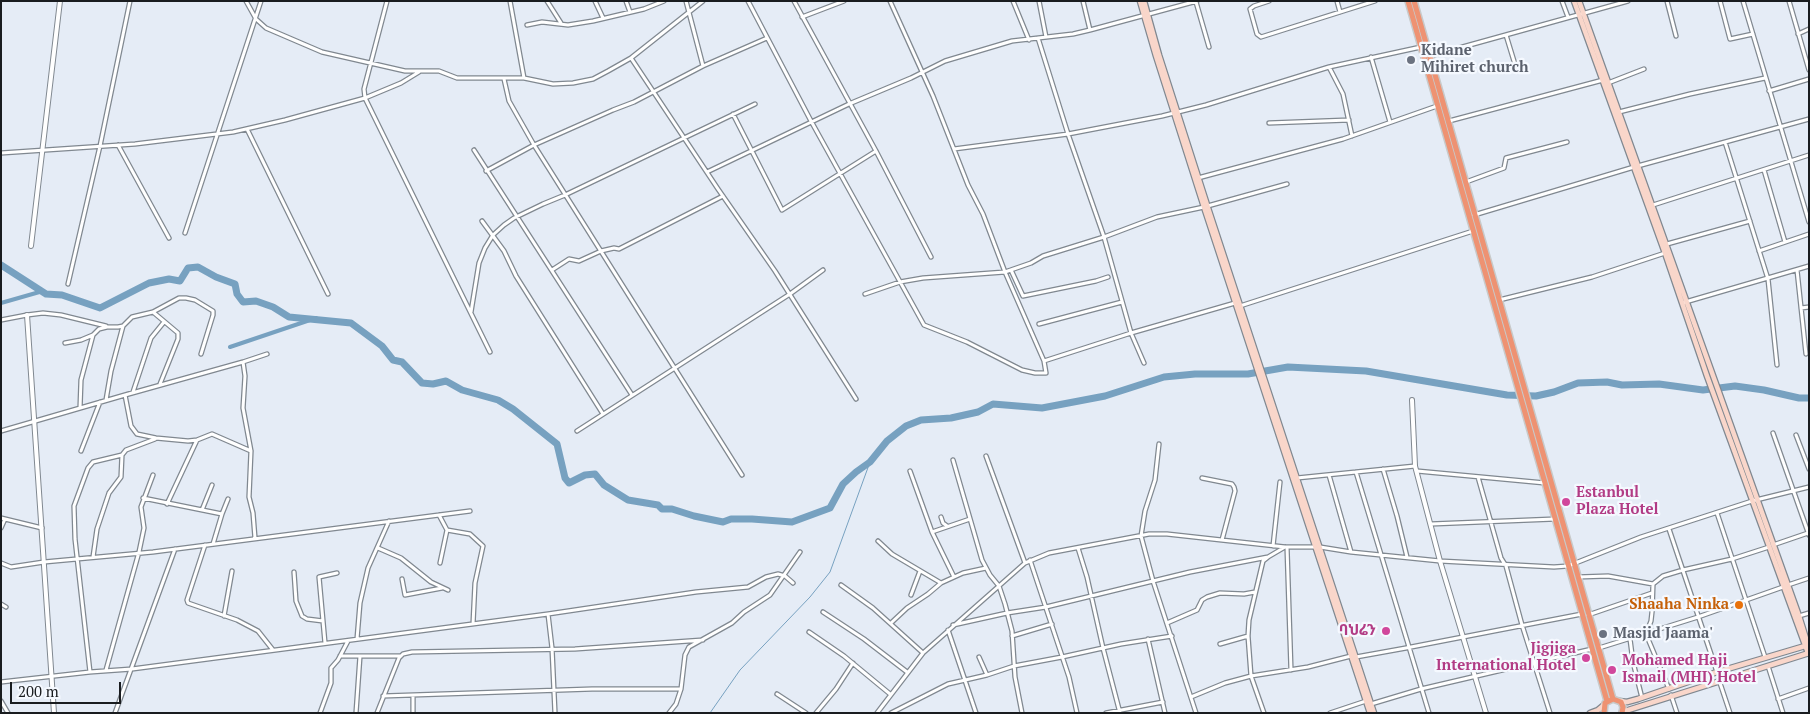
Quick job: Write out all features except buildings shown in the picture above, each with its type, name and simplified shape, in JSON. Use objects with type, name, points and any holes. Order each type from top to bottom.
[{"type":"highway","points":[[1408,1],[1438,106],[1498,300],[1520,386]]},
{"type":"highway","points":[[1414,1],[1465,182],[1473,231],[1520,386],[1585,614],[1595,648],[1616,700],[1622,705],[1622,712]]},
{"type":"highway","points":[[1528,414],[1555,519],[1577,577],[1585,614]]},
{"type":"highway","points":[[1595,648],[1605,703],[1604,713]]},
{"type":"highway","points":[[1605,703],[1616,700]]},
{"type":"main road","points":[[1142,1],[1205,206],[1372,713]]},
{"type":"main road","points":[[1574,1],[1581,14],[1619,112],[1665,253],[1807,645]]},
{"type":"main road","points":[[1579,1],[1581,14],[1603,80],[1667,244],[1684,302]]},
{"type":"main road","points":[[1176,113],[1198,178],[1205,206]]},
{"type":"main road","points":[[1268,397],[1297,478],[1318,547]]},
{"type":"main road","points":[[1622,712],[1719,680],[1808,654],[1799,616],[1785,586]]},
{"type":"main road","points":[[1616,700],[1627,702],[1642,698],[1716,672],[1807,645]]},
{"type":"main road","points":[[1590,713],[1598,710],[1605,703]]},
{"type":"street","points":[[31,246],[60,1]]},
{"type":"street","points":[[68,284],[100,146],[130,1]]},
{"type":"street","points":[[246,1],[256,19],[266,28],[322,52],[405,71],[439,71],[458,78],[524,78],[553,84],[593,79],[631,58],[703,1]]},
{"type":"street","points":[[185,233],[261,1]]},
{"type":"street","points":[[387,1],[364,89],[365,98],[490,352]]},
{"type":"street","points":[[510,1],[524,78]]},
{"type":"street","points":[[547,1],[562,24]]},
{"type":"street","points":[[595,1],[603,18]]},
{"type":"street","points":[[626,1],[630,12]]},
{"type":"street","points":[[527,25],[542,22],[568,24],[603,18],[644,9],[664,1]]},
{"type":"street","points":[[686,1],[703,66]]},
{"type":"street","points":[[748,1],[811,121],[924,325],[967,342],[1022,370],[1046,373],[1044,361],[1005,272],[983,214],[968,185],[922,71],[890,1]]},
{"type":"street","points":[[794,1],[876,151],[931,257]]},
{"type":"street","points":[[802,17],[844,1]]},
{"type":"street","points":[[1013,1],[1029,40]]},
{"type":"street","points":[[1038,1],[1046,37]]},
{"type":"street","points":[[1083,1],[1090,30]]},
{"type":"street","points":[[706,172],[811,121],[945,60],[988,47],[1090,30],[1197,1],[1209,47]]},
{"type":"street","points":[[1269,1],[1250,9],[1257,34],[1261,37],[1375,1]]},
{"type":"street","points":[[1337,1],[1340,12]]},
{"type":"street","points":[[1562,1],[1568,17]]},
{"type":"street","points":[[1429,56],[1628,1]]},
{"type":"street","points":[[1667,1],[1676,36]]},
{"type":"street","points":[[1720,1],[1730,39],[1753,34]]},
{"type":"street","points":[[1743,1],[1809,222]]},
{"type":"street","points":[[1789,1],[1809,70]]},
{"type":"street","points":[[1798,34],[1809,29]]},
{"type":"street","points":[[1506,35],[1517,72]]},
{"type":"street","points":[[486,171],[534,146],[634,102],[703,66],[767,38]]},
{"type":"street","points":[[1038,38],[1068,134],[1104,237],[1131,333],[1144,363]]},
{"type":"street","points":[[954,148],[1068,134],[1176,113],[1329,67],[1421,47]]},
{"type":"street","points":[[1371,57],[1390,122]]},
{"type":"street","points":[[631,58],[790,294],[856,398]]},
{"type":"street","points":[[1329,67],[1343,94],[1352,136]]},
{"type":"street","points":[[1608,82],[1644,69]]},
{"type":"street","points":[[1,153],[118,145],[247,129],[365,98],[401,83],[420,71]]},
{"type":"street","points":[[504,78],[509,101],[534,146],[742,474]]},
{"type":"street","points":[[1619,112],[1765,78]]},
{"type":"street","points":[[1448,121],[1603,80]]},
{"type":"street","points":[[1769,91],[1809,80]]},
{"type":"street","points":[[470,312],[478,263],[492,235],[517,217],[755,104]]},
{"type":"street","points":[[1198,178],[1293,154],[1438,106]]},
{"type":"street","points":[[733,114],[782,210],[876,151]]},
{"type":"street","points":[[1472,216],[1636,166],[1809,119]]},
{"type":"street","points":[[1269,123],[1349,120]]},
{"type":"street","points":[[247,129],[328,294]]},
{"type":"street","points":[[1465,182],[1504,168],[1506,158],[1567,142]]},
{"type":"street","points":[[1725,142],[1768,279],[1777,365]]},
{"type":"street","points":[[118,145],[169,238]]},
{"type":"street","points":[[474,150],[632,395]]},
{"type":"street","points":[[1653,206],[1809,155]]},
{"type":"street","points":[[1764,170],[1785,242]]},
{"type":"street","points":[[865,294],[900,282],[923,278],[1005,272],[1031,263],[1051,253],[1104,237],[1157,217],[1287,184]]},
{"type":"street","points":[[552,270],[569,259],[579,261],[601,251],[614,248],[619,249],[723,196]]},
{"type":"street","points":[[482,221],[504,251],[516,276],[602,414]]},
{"type":"street","points":[[1667,244],[1750,221]]},
{"type":"street","points":[[1044,361],[1131,333],[1237,305],[1473,231]]},
{"type":"street","points":[[1759,251],[1809,234]]},
{"type":"street","points":[[1498,300],[1592,277],[1665,253]]},
{"type":"street","points":[[1684,302],[1809,266]]},
{"type":"street","points":[[577,431],[790,294],[823,270]]},
{"type":"street","points":[[1011,270],[1023,296],[1108,277]]},
{"type":"street","points":[[1796,270],[1806,354]]},
{"type":"street","points":[[106,400],[111,371],[123,326],[126,320],[132,317],[153,312],[179,298],[195,300],[210,308],[214,314],[201,354]]},
{"type":"street","points":[[1039,324],[1122,302]]},
{"type":"street","points":[[1801,308],[1809,307]]},
{"type":"street","points":[[153,312],[178,333],[178,339],[160,385]]},
{"type":"street","points":[[1,320],[27,314],[61,315],[107,326],[123,326]]},
{"type":"street","points":[[27,314],[54,713]]},
{"type":"street","points":[[133,392],[151,338],[164,322]]},
{"type":"street","points":[[65,343],[93,336],[100,329],[107,326]]},
{"type":"street","points":[[80,408],[81,380],[93,336]]},
{"type":"street","points":[[1,431],[267,354]]},
{"type":"street","points":[[243,362],[243,408],[251,451],[249,497],[256,538]]},
{"type":"street","points":[[124,394],[131,426],[137,434],[188,441],[198,440],[212,434],[251,451]]},
{"type":"street","points":[[1412,400],[1416,471],[1440,560],[1486,713]]},
{"type":"street","points":[[81,451],[100,402]]},
{"type":"street","points":[[1577,577],[1608,576],[1653,584],[1664,576],[1732,560],[1808,534],[1773,433]]},
{"type":"street","points":[[1796,435],[1809,469]]},
{"type":"street","points":[[90,672],[74,506],[88,468],[93,462],[122,454],[126,450],[156,438]]},
{"type":"street","points":[[168,504],[198,440]]},
{"type":"street","points":[[1159,444],[1155,480],[1145,511],[1141,536],[1196,713]]},
{"type":"street","points":[[93,557],[98,529],[109,493],[122,477],[122,454]]},
{"type":"street","points":[[986,456],[1024,564]]},
{"type":"street","points":[[953,460],[982,560],[1000,586],[1012,636],[1015,677],[1022,713]]},
{"type":"street","points":[[1297,478],[1415,466]]},
{"type":"street","points":[[910,470],[932,532],[954,577]]},
{"type":"street","points":[[1383,470],[1397,516],[1406,557]]},
{"type":"street","points":[[1416,471],[1545,483]]},
{"type":"street","points":[[1356,472],[1429,713]]},
{"type":"street","points":[[106,670],[139,552],[144,528],[141,508],[143,498],[153,475]]},
{"type":"street","points":[[1328,475],[1351,552]]},
{"type":"street","points":[[1478,477],[1550,713]]},
{"type":"street","points":[[1202,478],[1232,484],[1234,487],[1235,491],[1222,540]]},
{"type":"street","points":[[1273,546],[1280,482]]},
{"type":"street","points":[[202,510],[212,485]]},
{"type":"street","points":[[877,713],[923,653],[952,626],[1024,564],[1049,553],[1141,536],[1168,534],[1273,546],[1318,547],[1351,552],[1506,566],[1554,567],[1571,565],[1669,528],[1754,500],[1809,487]]},
{"type":"street","points":[[143,498],[222,514]]},
{"type":"street","points":[[213,544],[228,499]]},
{"type":"street","points":[[1,562],[11,567],[175,549],[470,511]]},
{"type":"street","points":[[1717,513],[1765,657]]},
{"type":"street","points":[[439,514],[447,530],[440,563]]},
{"type":"street","points":[[941,517],[947,526]]},
{"type":"street","points":[[1,528],[3,518],[42,528]]},
{"type":"street","points":[[932,532],[970,519]]},
{"type":"street","points":[[1431,524],[1555,519]]},
{"type":"street","points":[[357,639],[360,603],[368,568],[390,521]]},
{"type":"street","points":[[1669,528],[1716,672]]},
{"type":"street","points":[[447,530],[470,534],[483,546],[475,584],[473,624]]},
{"type":"street","points":[[878,541],[892,554],[941,583]]},
{"type":"street","points":[[205,545],[187,600],[190,605],[237,620],[258,630],[273,650]]},
{"type":"street","points":[[1264,713],[1251,676],[1248,636],[1255,592],[1263,561],[1286,547]]},
{"type":"street","points":[[1286,547],[1291,670]]},
{"type":"street","points":[[378,548],[402,558],[431,582],[448,590]]},
{"type":"street","points":[[1078,548],[1092,596],[1119,711]]},
{"type":"street","points":[[115,713],[175,549]]},
{"type":"street","points":[[669,713],[676,704],[681,689],[685,655],[689,647],[732,623],[744,612],[770,595],[800,552]]},
{"type":"street","points":[[952,626],[1007,613],[1046,607],[1239,561],[1268,557]]},
{"type":"street","points":[[1030,560],[1052,624],[1077,713]]},
{"type":"street","points":[[891,623],[907,608],[941,583],[954,577],[986,568]]},
{"type":"street","points":[[224,616],[232,571]]},
{"type":"street","points":[[910,595],[920,571]]},
{"type":"street","points":[[294,572],[296,601],[302,616],[307,620],[323,621]]},
{"type":"street","points":[[325,643],[319,577],[337,573]]},
{"type":"street","points":[[1,682],[106,670],[132,669],[548,614],[696,592],[748,587],[766,577],[778,574],[793,583]]},
{"type":"street","points":[[1330,713],[1421,688],[1475,677],[1630,639],[1809,578]]},
{"type":"street","points":[[402,579],[404,595],[443,587]]},
{"type":"street","points":[[1653,584],[1652,612],[1646,634],[1669,689]]},
{"type":"street","points":[[841,585],[874,608],[923,653]]},
{"type":"street","points":[[1167,623],[1197,610],[1202,600],[1207,597],[1220,593],[1244,594],[1255,592]]},
{"type":"street","points":[[1191,697],[1225,683],[1251,676],[1585,614],[1652,593]]},
{"type":"street","points":[[1,604],[6,607]]},
{"type":"street","points":[[823,612],[864,639],[907,672]]},
{"type":"street","points":[[1799,616],[1809,613]]},
{"type":"street","points":[[548,614],[552,648],[555,713]]},
{"type":"street","points":[[1012,636],[1052,624]]},
{"type":"street","points":[[948,630],[976,713]]},
{"type":"street","points":[[809,632],[853,663],[890,694]]},
{"type":"street","points":[[891,713],[948,684],[987,675],[1014,666],[1148,639],[1172,636]]},
{"type":"street","points":[[1220,644],[1248,636]]},
{"type":"street","points":[[1148,639],[1165,713]]},
{"type":"street","points":[[1630,639],[1633,662],[1642,698]]},
{"type":"street","points":[[320,713],[330,683],[331,668],[348,640]]},
{"type":"street","points":[[340,656],[401,656],[412,652],[575,649],[703,640]]},
{"type":"street","points":[[356,713],[360,656]]},
{"type":"street","points":[[377,713],[401,656]]},
{"type":"street","points":[[979,657],[987,675]]},
{"type":"street","points":[[816,713],[836,689],[853,663]]},
{"type":"street","points":[[1768,666],[1783,713]]},
{"type":"street","points":[[1719,680],[1730,713]]},
{"type":"street","points":[[1778,699],[1809,688]]},
{"type":"street","points":[[383,696],[554,690],[681,689]]},
{"type":"street","points":[[777,694],[806,713]]},
{"type":"street","points":[[413,695],[413,713]]},
{"type":"street","points":[[1671,695],[1677,713]]},
{"type":"street","points":[[1,701],[8,713]]},
{"type":"street","points":[[1106,713],[1163,702]]},
{"type":"waterway","points":[[1,265],[46,294],[62,295],[100,308],[149,283],[169,279],[180,281],[188,268],[198,267],[216,277],[235,284],[237,294],[243,302],[256,301],[273,307],[289,317],[351,323],[382,346],[393,360],[402,362],[422,383],[433,384],[446,381],[462,390],[498,400],[513,409],[557,444],[565,478],[569,483],[585,475],[595,474],[604,485],[628,500],[658,505],[662,509],[672,509],[723,522],[731,519],[792,522],[830,508],[843,484],[870,462],[887,441],[906,426],[921,420],[951,418],[978,412],[993,404],[1042,408],[1105,396],[1164,377],[1195,374],[1248,374],[1288,367],[1366,371],[1507,395],[1536,396],[1554,392],[1578,383],[1607,382],[1622,385],[1659,384],[1703,390],[1735,386],[1799,398],[1809,398]]},
{"type":"waterway","points":[[1,303],[43,291]]},
{"type":"waterway","points":[[230,347],[316,318]]},
{"type":"waterway","points":[[710,713],[740,670],[810,597],[830,572],[870,462]]},
{"type":"place","name":"Kidane Mihiret church","points":[[1411,60]]},
{"type":"place","name":"Estanbul Plaza Hotel","points":[[1566,502]]},
{"type":"place","name":"Shaaha Ninka","points":[[1739,605]]},
{"type":"place","name":"ባህሬን","points":[[1386,631]]},
{"type":"place","name":"Masjid Jaama'","points":[[1603,634]]},
{"type":"place","name":"Jigjiga International Hotel","points":[[1586,658]]},
{"type":"place","name":"Mohamed Haji Ismail (MHI) Hotel","points":[[1612,670]]}]
